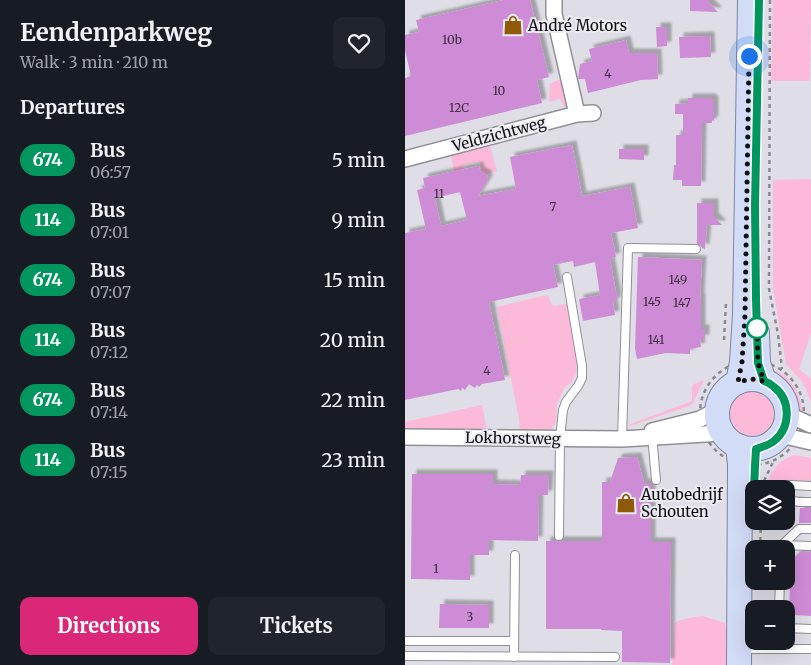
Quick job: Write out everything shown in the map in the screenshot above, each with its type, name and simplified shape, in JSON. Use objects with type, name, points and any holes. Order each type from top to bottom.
[{"type":"main road","points":[[747,660],[743,455],[717,422],[708,414],[727,388],[730,375],[742,362],[745,315],[750,0]]},
{"type":"main road","points":[[743,455],[799,430],[781,394],[773,386],[771,372],[758,363],[755,206],[759,0]]},
{"type":"main road","points":[[730,375],[751,379],[771,372]]},
{"type":"main road","points":[[747,660],[753,530]]},
{"type":"street","points":[[554,0],[554,14],[577,114]]},
{"type":"street","name":"Veldzichtweg","points":[[405,159],[577,114],[593,112]]},
{"type":"street","name":"Lokhorstweg","points":[[405,437],[622,439],[652,434],[708,414]]},
{"type":"street","name":"Lokhorstweg","points":[[652,434],[743,455]]},
{"type":"lane","points":[[622,439],[628,248],[696,249]]},
{"type":"lane","points":[[559,536],[560,439],[563,410],[566,402],[579,386],[582,378],[582,366],[567,276]]},
{"type":"lane","points":[[652,434],[656,480]]},
{"type":"lane","points":[[795,485],[811,486]]},
{"type":"lane","points":[[795,501],[811,502]]},
{"type":"lane","points":[[789,540],[799,529],[811,529]]},
{"type":"lane","points":[[795,547],[811,546]]},
{"type":"lane","points":[[514,657],[515,555]]},
{"type":"lane","points":[[795,628],[811,629]]},
{"type":"lane","points":[[405,641],[514,641]]},
{"type":"lane","points":[[747,660],[811,649]]},
{"type":"lane","points":[[405,656],[615,657]]},
{"type":"path","points":[[743,455],[727,460],[713,448],[743,455],[785,454],[799,430],[804,402],[797,384],[790,376],[771,372],[778,334],[769,289],[770,0]]},
{"type":"path","points":[[730,375],[708,385],[702,402],[708,414],[763,480]]},
{"type":"shaded area","points":[[773,0],[811,0],[810,81],[771,81]]},
{"type":"shaded area","points":[[563,80],[567,105],[564,107],[560,99],[549,102],[550,84]]},
{"type":"shaded area","points":[[489,143],[497,171],[482,175],[480,162],[463,165],[468,193],[459,195],[450,151]]},
{"type":"shaded area","points":[[811,179],[811,333],[799,369],[811,379],[811,403],[801,380],[786,364],[773,288],[773,180]]},
{"type":"shaded area","points":[[547,295],[553,306],[567,304],[577,361],[576,374],[572,382],[564,388],[557,404],[556,422],[550,431],[520,430],[497,307]]},
{"type":"shaded area","points":[[732,370],[730,379],[717,395],[714,403],[705,410],[708,396],[713,386],[720,378]]},
{"type":"shaded area","points":[[773,370],[785,376],[798,393],[802,414],[800,416],[795,410]]},
{"type":"shaded area","points":[[704,380],[692,405],[630,426],[628,425],[692,401],[692,385]]},
{"type":"shaded area","points":[[748,390],[758,390],[772,400],[776,413],[772,426],[766,432],[758,436],[748,436],[734,426],[730,418],[730,408],[740,394]]},
{"type":"shaded area","points":[[482,405],[487,430],[405,429],[405,422]]},
{"type":"shaded area","points":[[794,455],[811,458],[811,482],[769,480],[775,468]]},
{"type":"shaded area","points":[[703,616],[725,623],[727,633],[727,665],[672,665],[675,622]]},
{"type":"building","points":[[504,0],[530,0],[549,77],[537,80],[542,103],[405,136],[405,78],[411,76],[405,50],[405,35],[419,32],[416,20]]},
{"type":"building","points":[[690,0],[709,0],[709,3],[718,12],[690,11]]},
{"type":"building","points":[[656,27],[667,27],[667,46],[657,47]]},
{"type":"building","points":[[710,36],[711,57],[680,58],[679,37]]},
{"type":"building","points":[[626,40],[629,53],[657,53],[658,79],[641,80],[588,93],[585,79],[578,79],[580,64],[592,61],[589,49]]},
{"type":"building","points":[[688,98],[712,98],[714,100],[714,121],[712,120],[712,123],[702,123],[701,186],[682,186],[682,180],[673,180],[674,165],[676,165],[676,135],[683,135],[683,114],[675,114],[675,104],[688,103]]},
{"type":"building","points":[[572,145],[582,196],[630,187],[638,228],[611,233],[616,257],[610,259],[617,298],[616,302],[613,302],[615,315],[583,321],[579,299],[600,295],[595,262],[574,267],[573,261],[553,265],[558,287],[489,302],[505,380],[482,384],[479,387],[477,385],[475,388],[469,384],[465,390],[462,388],[461,391],[458,389],[405,400],[405,233],[426,229],[417,190],[425,188],[423,178],[479,166],[480,171],[487,175],[488,180],[478,196],[516,189],[510,157]],"holes":[[[460,192],[467,220],[441,226],[435,198]]]},
{"type":"building","points":[[619,149],[644,149],[644,160],[619,159]]},
{"type":"building","points":[[697,203],[714,203],[714,217],[722,225],[707,225],[705,249],[697,244]]},
{"type":"building","points":[[638,257],[702,260],[701,329],[705,329],[705,339],[700,339],[701,347],[690,349],[690,354],[666,353],[637,359],[635,349]]},
{"type":"building","points":[[637,457],[644,483],[651,483],[651,542],[671,542],[670,663],[622,662],[622,631],[546,629],[546,541],[602,541],[602,482],[610,482],[618,458]]},
{"type":"building","points":[[412,474],[493,474],[493,484],[520,485],[521,475],[549,475],[548,495],[539,495],[538,541],[489,540],[489,555],[470,555],[470,580],[411,579]]},
{"type":"building","points":[[800,508],[811,508],[811,523],[799,523]]},
{"type":"building","points":[[801,551],[811,552],[811,616],[795,615],[795,600],[789,600],[790,590],[795,590],[795,557]]},
{"type":"building","points":[[440,604],[489,605],[489,628],[439,628]]},
{"type":"bus line","name":"674","points":[[754,480],[756,449],[773,442],[780,435],[785,425],[787,414],[781,394],[764,381],[758,363],[755,206],[759,0]]},
{"type":"place","name":"André Motors","points":[[513,25]]},
{"type":"place","name":"Autobedrijf Schouten","points":[[626,503]]},
{"type":"route","points":[[749,56],[745,315],[742,362],[738,382],[751,379],[764,381],[758,363],[757,328]]}]
